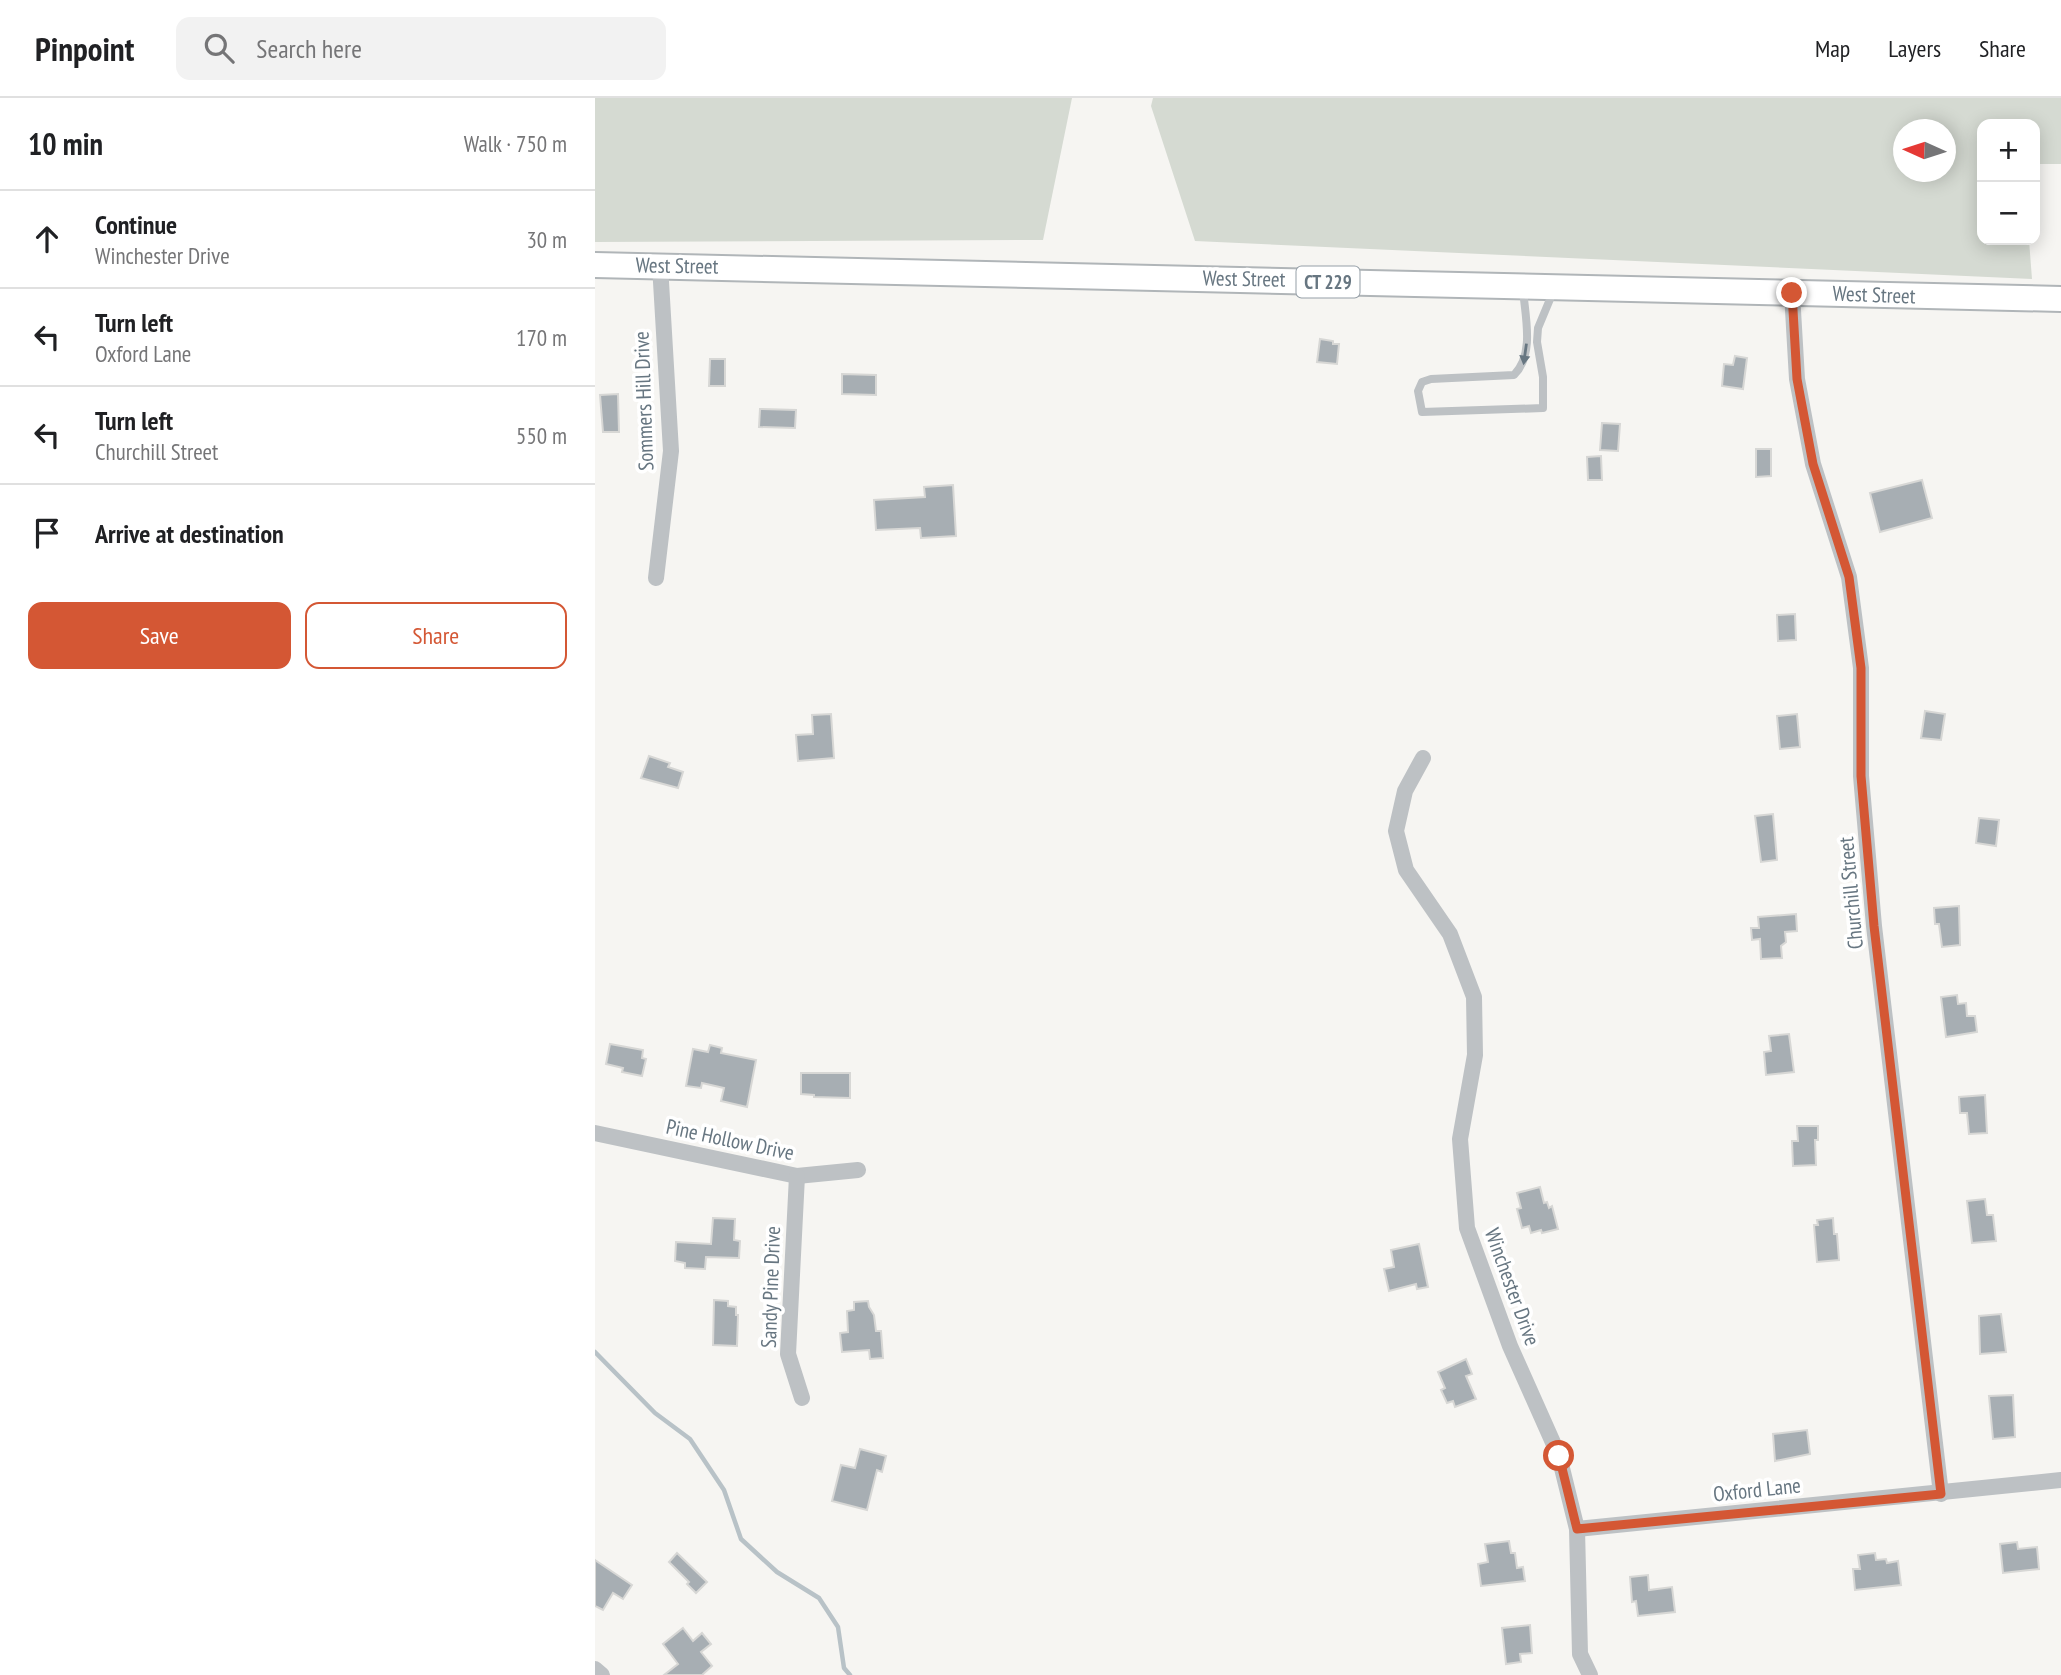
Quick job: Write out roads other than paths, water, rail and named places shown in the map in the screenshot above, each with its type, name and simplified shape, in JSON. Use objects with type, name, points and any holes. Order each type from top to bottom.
[{"type":"main road","name":"West Street","points":[[595,265],[2061,299]]},
{"type":"street","name":"Sommers Hill Drive","points":[[656,578],[671,451],[660,265]]},
{"type":"street","name":"Churchill Street","points":[[1792,293],[1797,379],[1813,464],[1849,577],[1861,668],[1861,776],[1874,926],[1941,1494]]},
{"type":"street","name":"Winchester Drive","points":[[1423,758],[1405,791],[1396,831],[1406,870],[1450,934],[1474,997],[1475,1055],[1461,1139],[1467,1228],[1510,1346],[1559,1456],[1577,1529],[1580,1654],[1590,1675]]},
{"type":"street","name":"Pine Hollow Drive","points":[[595,1133],[797,1176],[858,1170]]},
{"type":"street","name":"Sandy Pine Drive","points":[[797,1176],[788,1354],[802,1398]]},
{"type":"street","name":"Oxford Lane","points":[[1577,1529],[2061,1480]]},
{"type":"street","points":[[595,1670],[602,1675]]},
{"type":"lane","points":[[1523,286],[1527,332],[1527,353],[1523,366],[1514,375],[1431,379],[1422,382],[1417,391],[1422,412],[1543,408],[1538,328],[1556,286]]},
{"type":"waterway","points":[[595,1352],[655,1413],[690,1439],[724,1490],[741,1539],[777,1572],[819,1598],[838,1627],[844,1668],[850,1675]]}]
